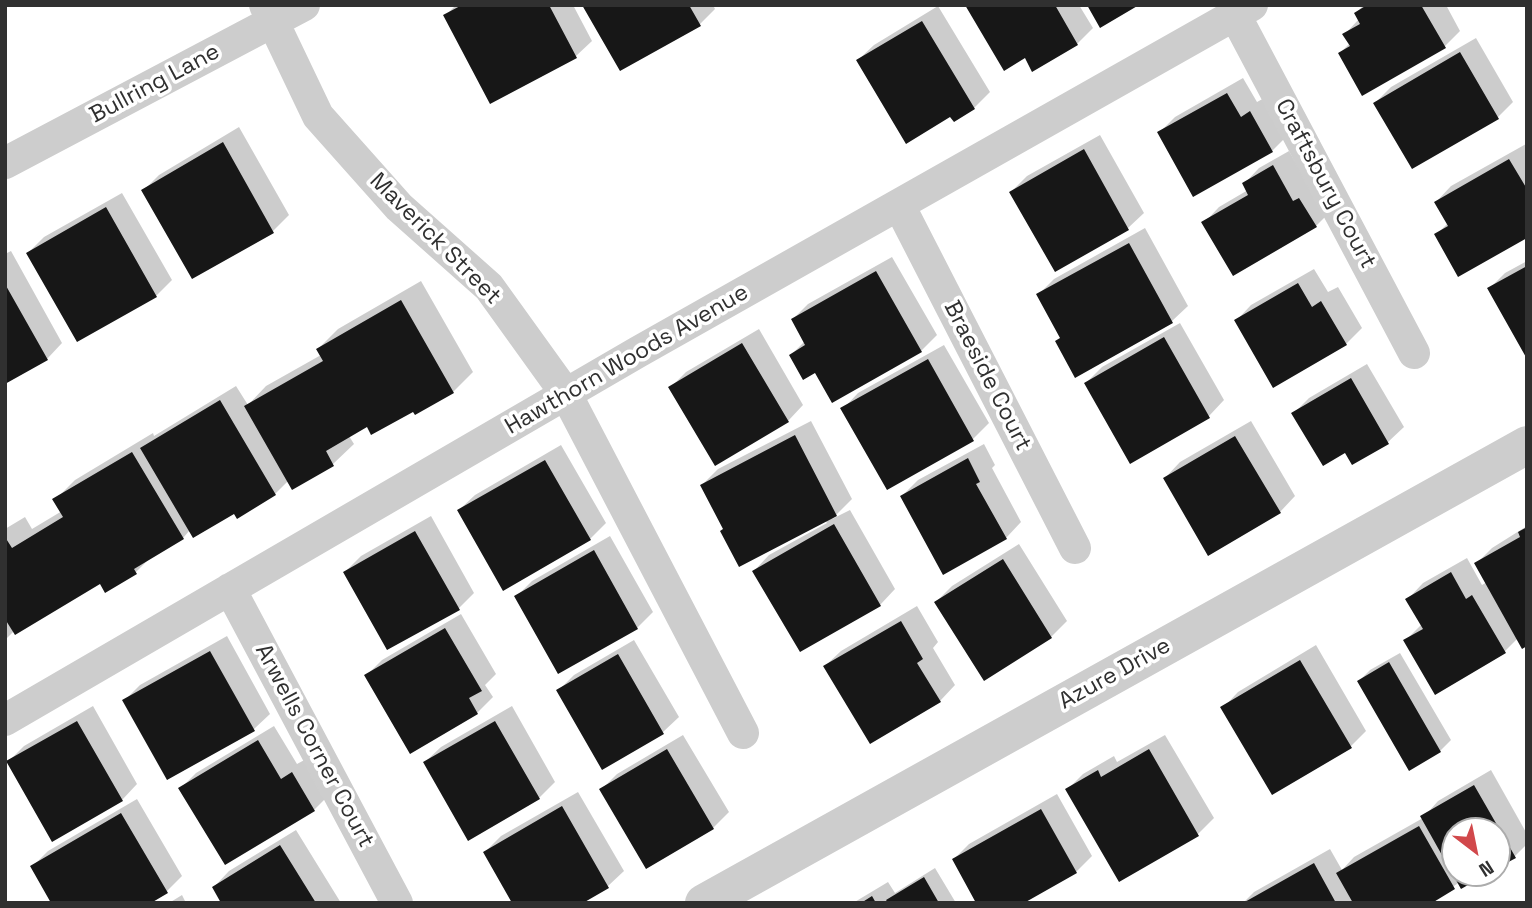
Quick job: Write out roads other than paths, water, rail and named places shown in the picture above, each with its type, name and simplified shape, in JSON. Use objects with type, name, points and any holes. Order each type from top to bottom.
[{"type":"street","name":"Bullring Lane","points":[[5,163],[269,13],[304,5]]},
{"type":"street","name":"Hawthorn Woods Avenue","points":[[5,720],[565,394],[1244,10]]},
{"type":"street","name":"Craftsbury Court","points":[[1244,10],[1414,353]]},
{"type":"street","name":"Maverick Street","points":[[269,13],[318,116],[399,206],[489,287],[565,394],[743,733]]},
{"type":"street","name":"Braeside Court","points":[[899,205],[1074,548]]},
{"type":"street","name":"Azure Drive","points":[[704,903],[1527,445]]},
{"type":"street","name":"Arwells Corner Court","points":[[230,589],[397,903]]}]
